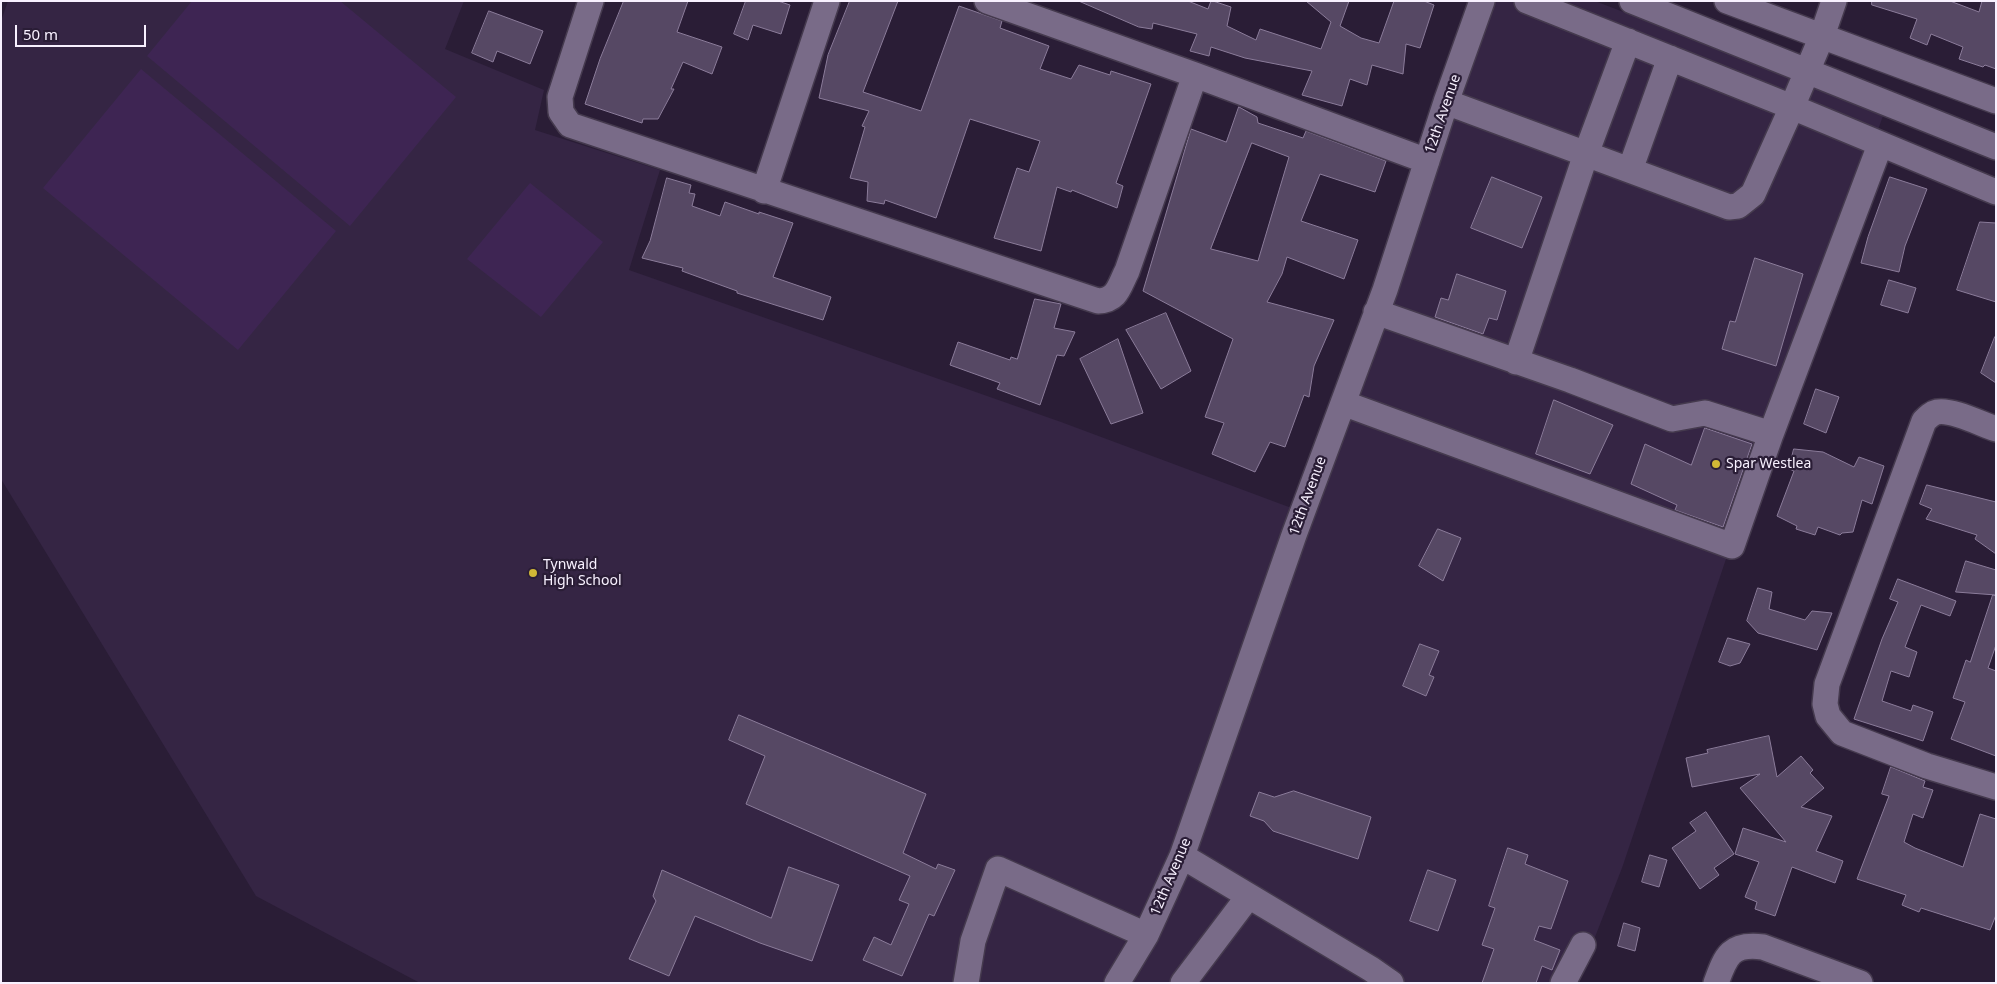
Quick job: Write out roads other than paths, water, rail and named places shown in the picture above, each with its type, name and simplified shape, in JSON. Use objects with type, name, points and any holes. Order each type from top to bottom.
[{"type":"street","points":[[592,1],[560,97],[561,112],[570,125],[1098,301],[1106,301],[1114,296],[1127,270],[1195,74]]},
{"type":"street","points":[[764,191],[827,1]]},
{"type":"street","points":[[987,1],[1195,74],[1427,161]]},
{"type":"street","name":"12th Avenue","points":[[1117,983],[1146,935],[1182,856],[1294,535],[1376,312],[1482,1]]},
{"type":"street","points":[[1527,1],[1792,107],[1996,192]]},
{"type":"street","points":[[1632,1],[1996,147]]},
{"type":"street","points":[[1728,1],[1996,101]]},
{"type":"street","points":[[1446,102],[1729,207],[1738,206],[1753,194],[1822,36],[1834,1]]},
{"type":"street","points":[[1516,362],[1586,154],[1628,41]]},
{"type":"street","points":[[1630,170],[1670,58]]},
{"type":"street","points":[[1342,403],[1732,546],[1771,434],[1880,144]]},
{"type":"street","points":[[1376,312],[1672,419],[1705,413],[1771,434]]},
{"type":"street","points":[[1996,429],[1949,412],[1932,414],[1924,421],[1827,684],[1825,704],[1828,716],[1842,733],[1927,766],[1996,787]]},
{"type":"street","points":[[1182,856],[1374,978]]},
{"type":"street","points":[[966,983],[973,941],[998,870],[1146,935]]},
{"type":"street","points":[[1183,983],[1248,897]]},
{"type":"street","points":[[1563,983],[1583,945]]},
{"type":"street","points":[[1716,983],[1725,959],[1734,950],[1749,946],[1763,947],[1860,983]]},
{"type":"place","name":"Spar Westlea","points":[[1716,464]]},
{"type":"place","name":"Tynwald High School","points":[[533,573]]}]
